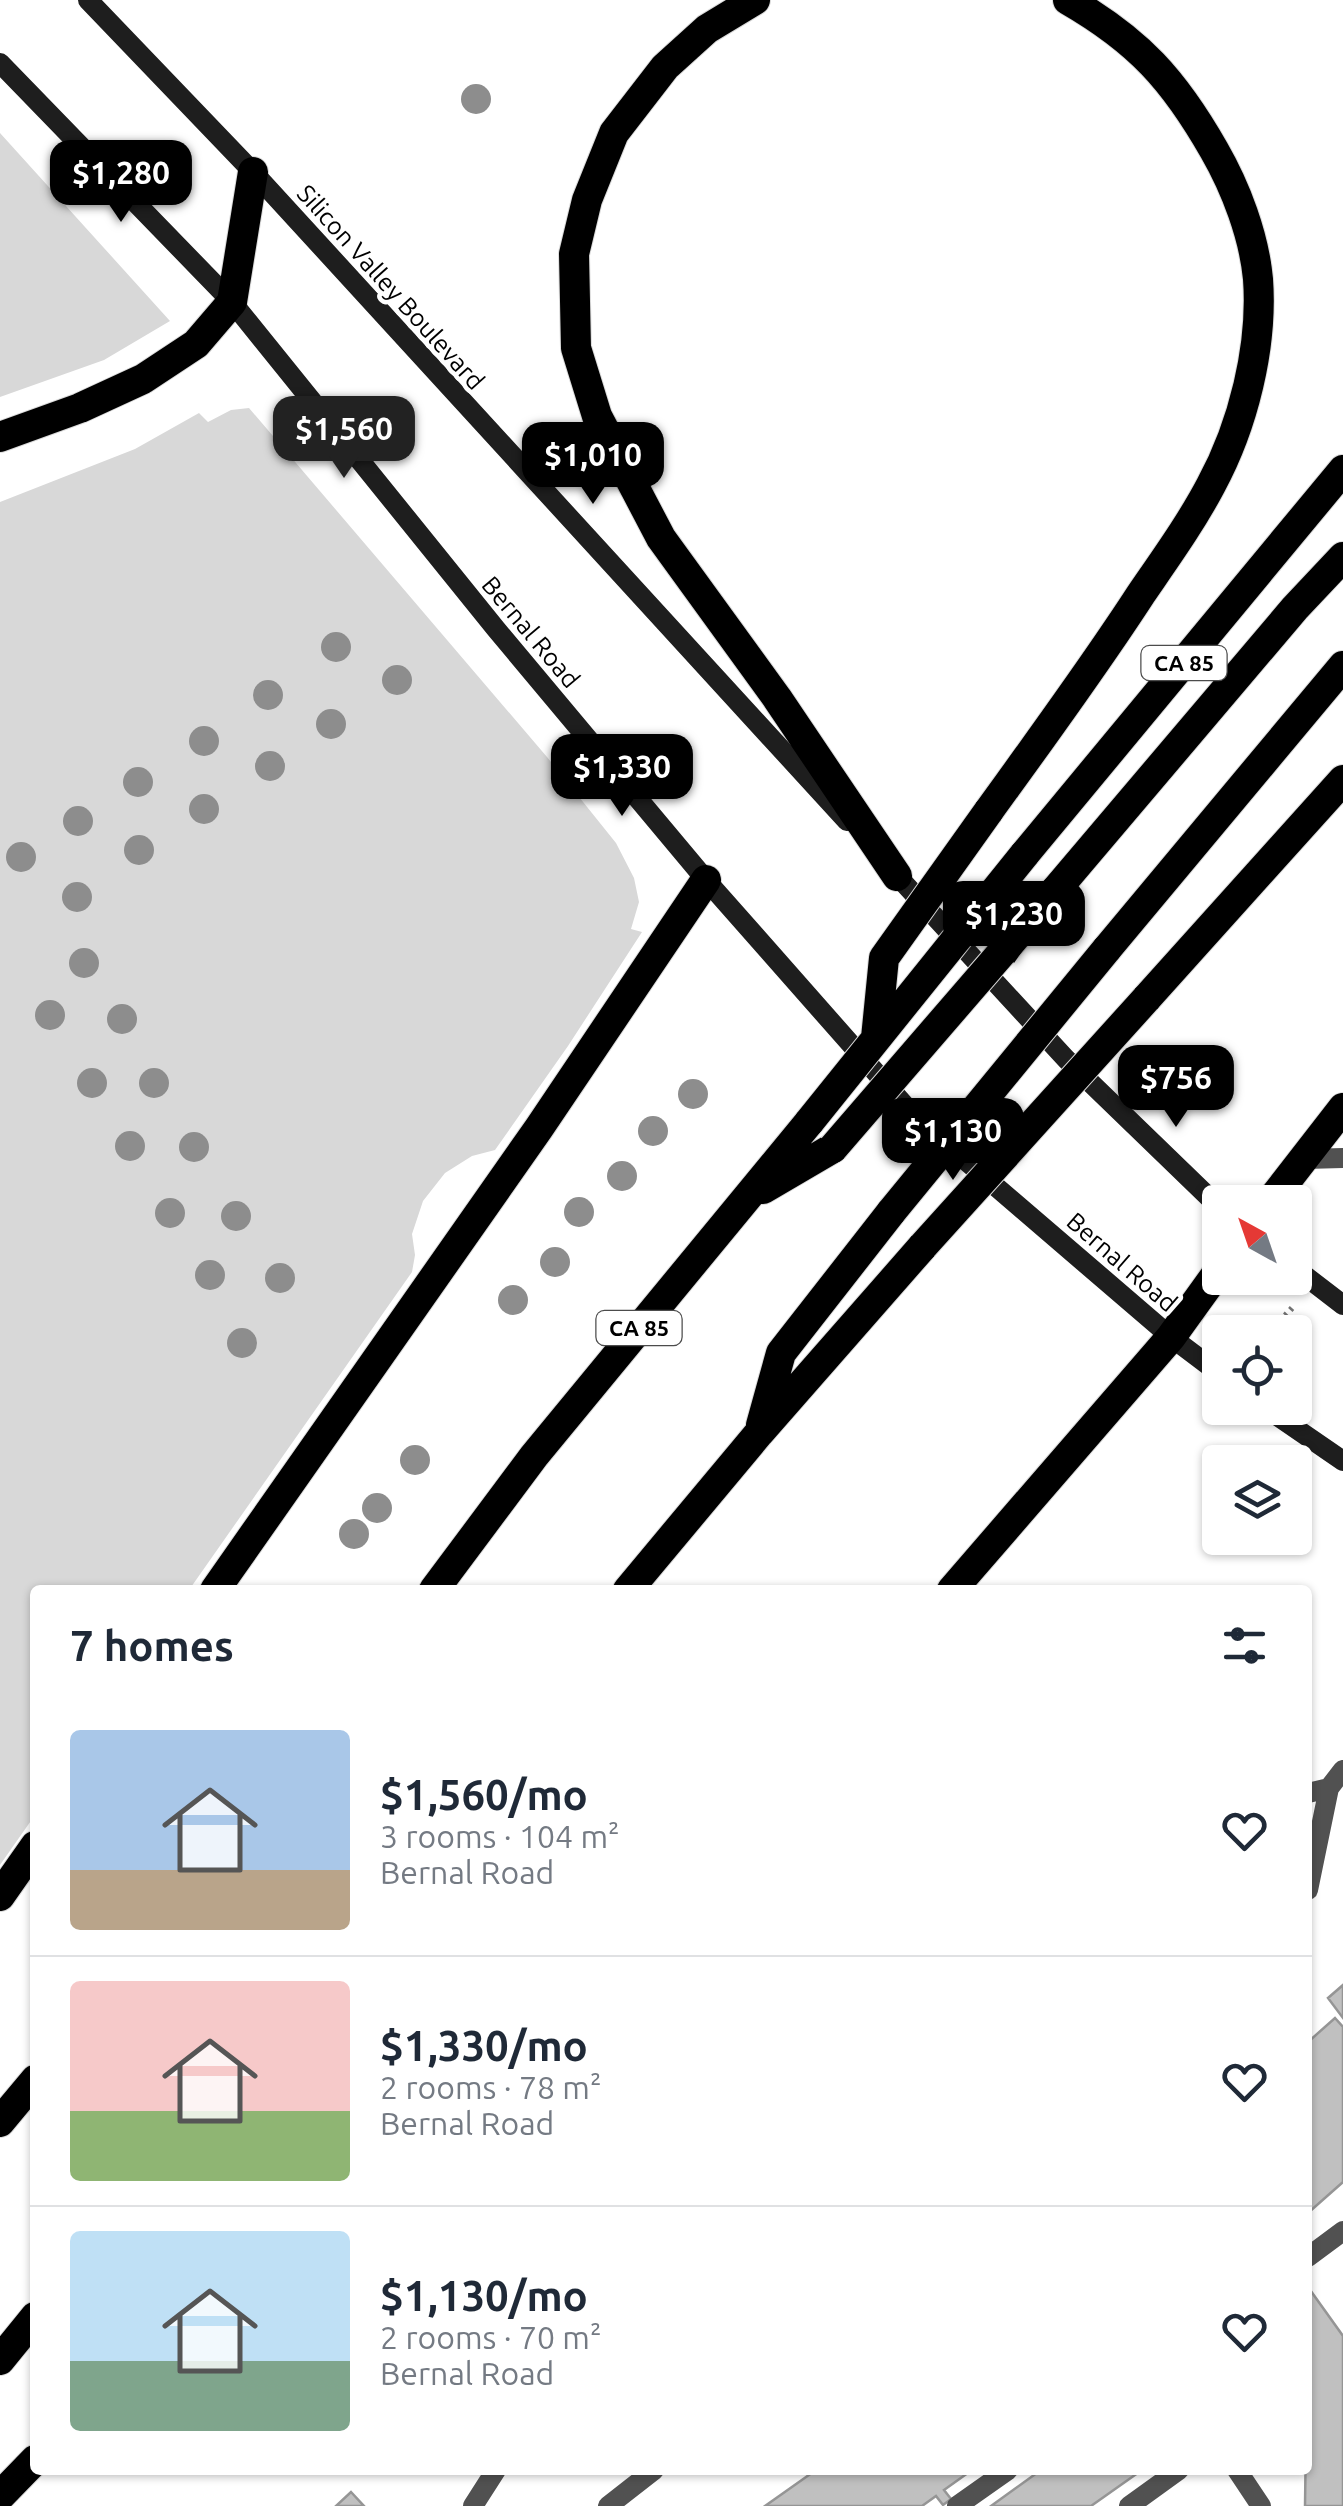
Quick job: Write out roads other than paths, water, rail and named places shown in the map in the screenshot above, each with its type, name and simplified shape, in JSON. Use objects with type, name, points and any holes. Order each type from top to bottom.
[{"type":"highway","points":[[755,0],[708,29],[675,57],[614,134],[588,200],[574,254],[576,348],[596,416],[662,538],[777,698],[897,876]]},
{"type":"highway","points":[[876,1038],[884,958],[1106,648],[1212,485],[1233,436],[1256,334],[1258,279],[1243,215],[1224,166],[1191,109],[1152,59],[1068,0]]},
{"type":"highway","points":[[0,438],[143,379],[196,344],[232,302],[253,172]]},
{"type":"highway","name":"CA 85","points":[[438,1585],[534,1456],[1343,470]]},
{"type":"highway","points":[[744,1200],[833,1148],[1343,557]]},
{"type":"highway","points":[[759,1433],[780,1353],[892,1211],[1343,666]]},
{"type":"highway","points":[[632,1585],[923,1246],[1343,780]]},
{"type":"highway","points":[[218,1585],[539,1128],[706,880]]},
{"type":"highway","points":[[1283,1185],[1343,1108]]},
{"type":"highway","points":[[956,1585],[1171,1337],[1202,1294]]},
{"type":"highway","points":[[0,1896],[30,1853]]},
{"type":"highway","points":[[0,2122],[30,2086]]},
{"type":"highway","points":[[0,2360],[30,2323]]},
{"type":"highway","points":[[0,2496],[30,2465]]},
{"type":"main road","name":"Silicon Valley Boulevard","points":[[88,0],[253,172],[897,876]]},
{"type":"main road","name":"Bernal Road","points":[[0,63],[232,302],[706,880],[916,1118],[1202,1360]]},
{"type":"main road","points":[[897,876],[1066,1059],[1202,1191]]},
{"type":"main road","points":[[1312,1281],[1343,1305]]},
{"type":"main road","points":[[1290,1425],[1343,1462]]},
{"type":"lane","points":[[1304,1158],[1343,1158]]},
{"type":"lane","points":[[1312,1871],[1329,1788],[1343,1770]]},
{"type":"lane","points":[[1312,1792],[1329,1788]]},
{"type":"lane","points":[[1312,2253],[1343,2231]]},
{"type":"lane","points":[[473,2506],[493,2475]]},
{"type":"lane","points":[[608,2506],[648,2475]]},
{"type":"lane","points":[[957,2506],[1001,2475]]},
{"type":"lane","points":[[1129,2506],[1172,2475]]},
{"type":"lane","points":[[1240,2475],[1261,2506]]}]
